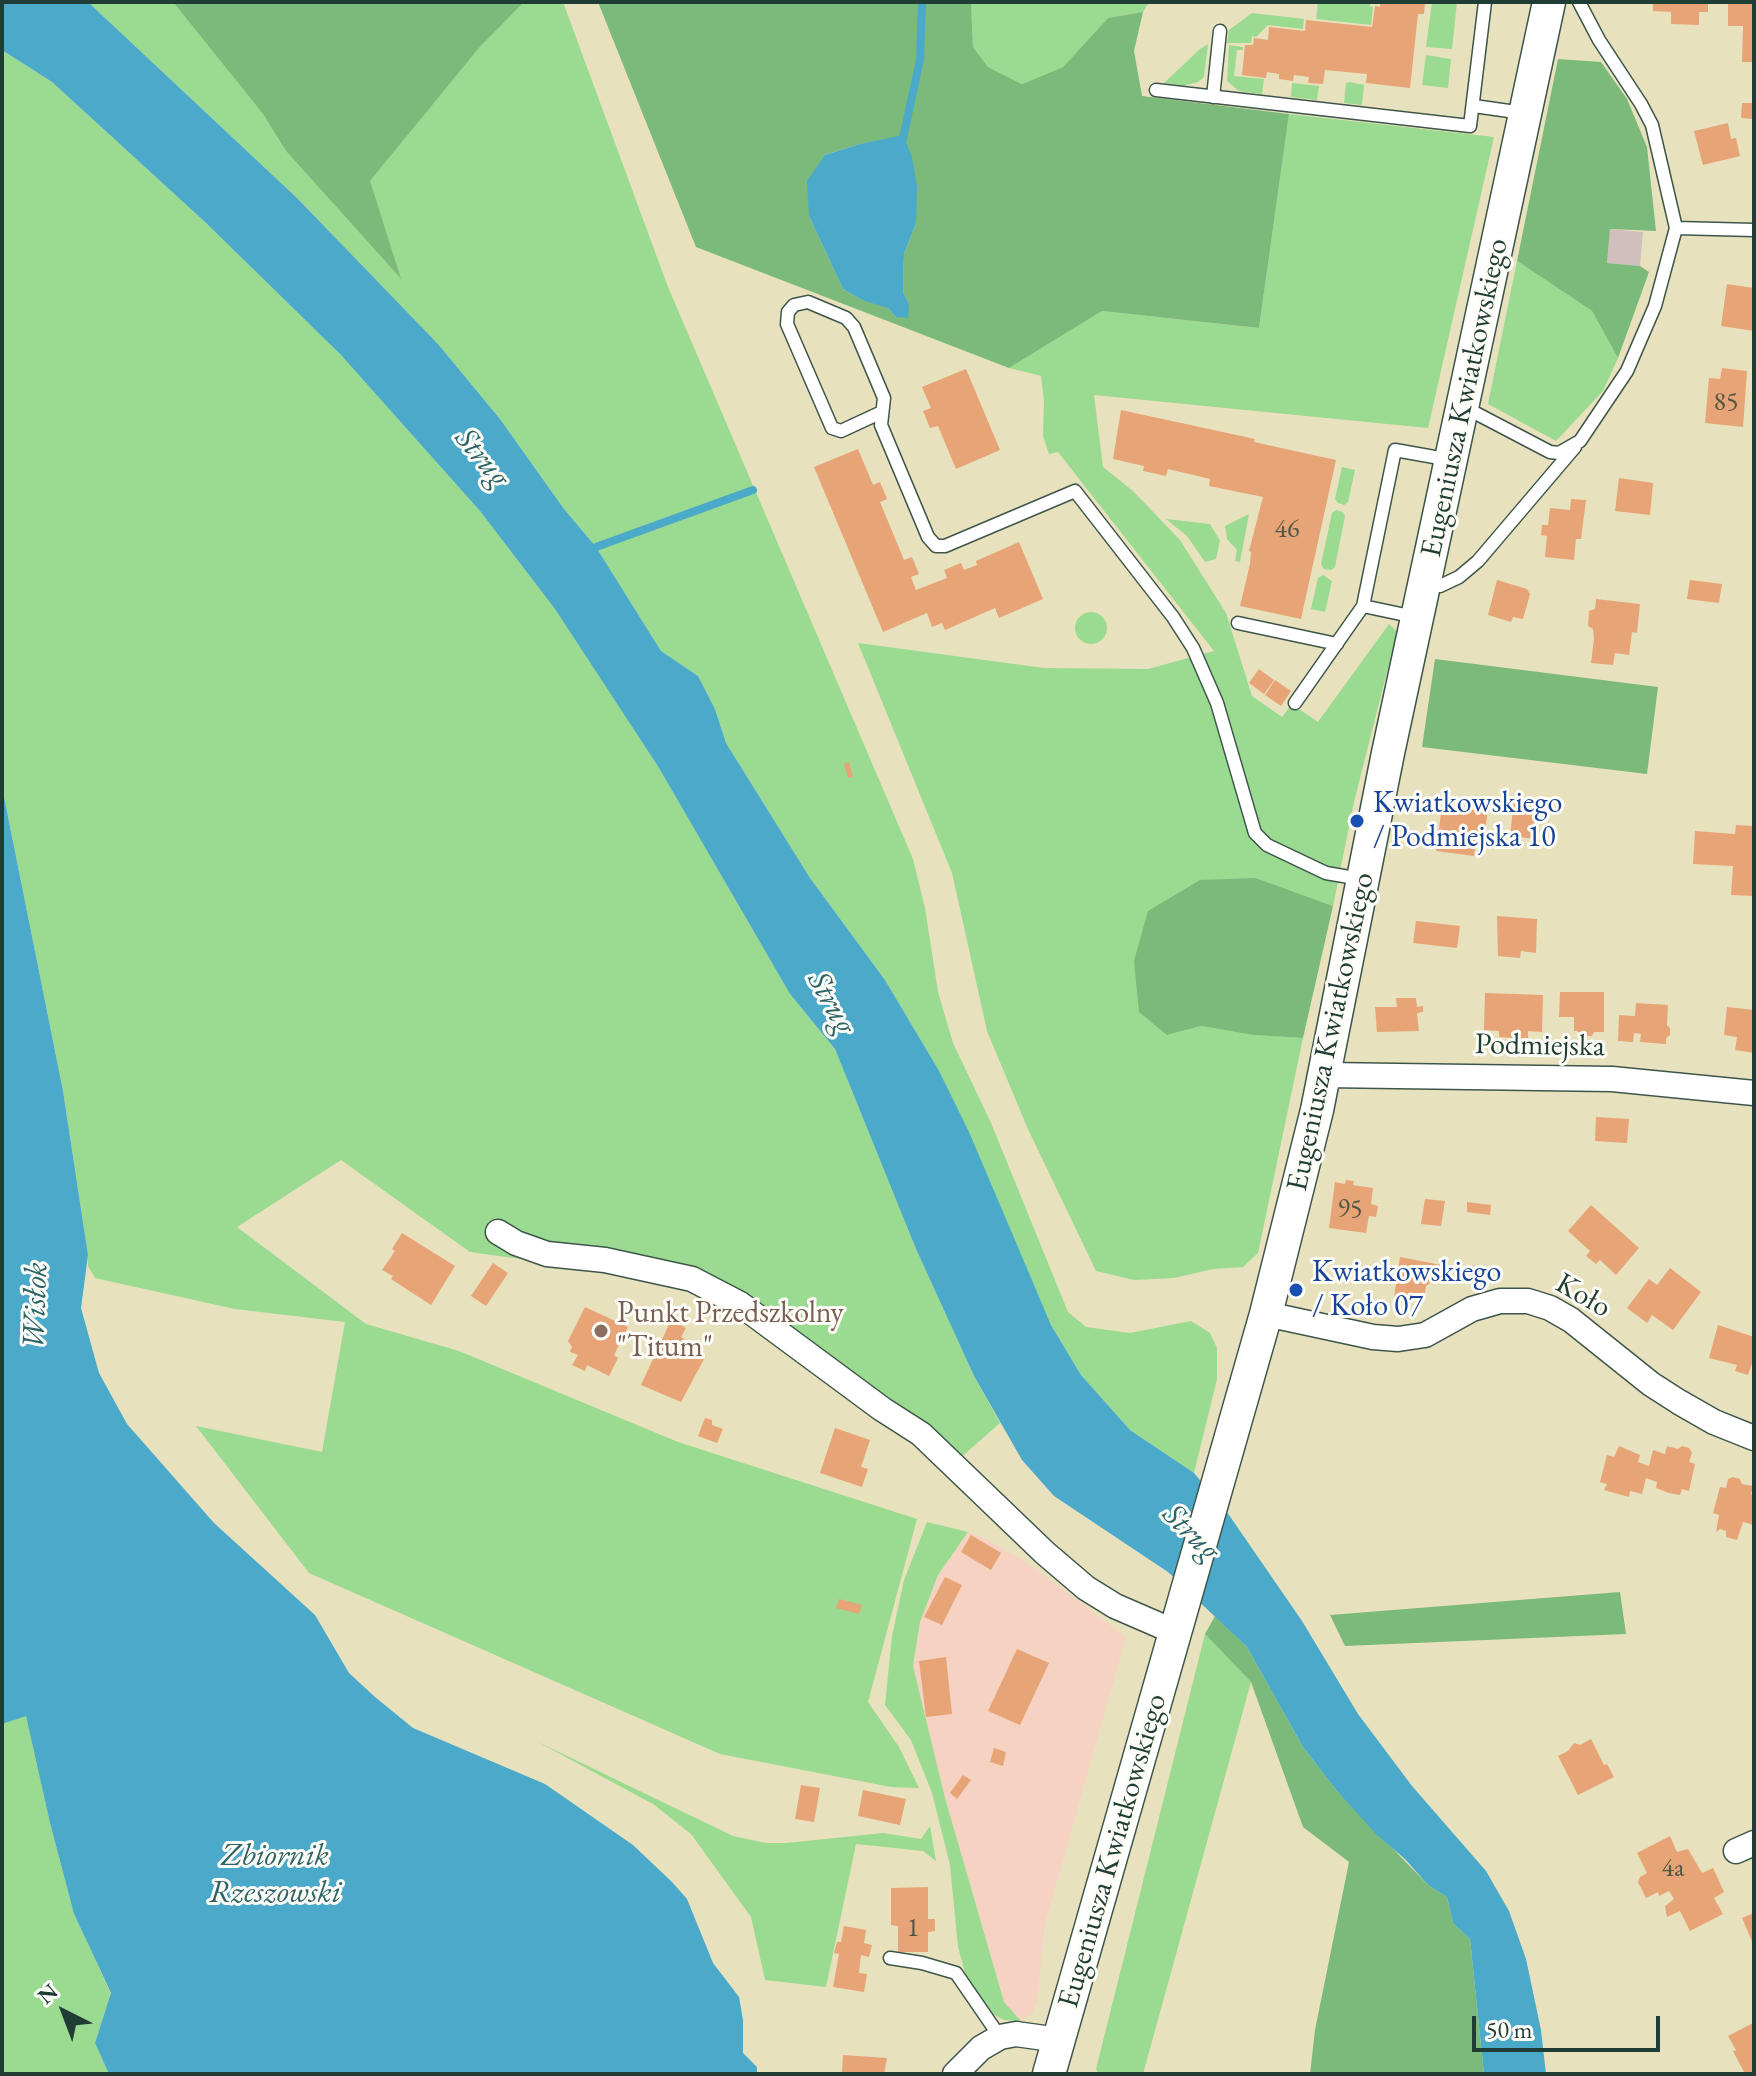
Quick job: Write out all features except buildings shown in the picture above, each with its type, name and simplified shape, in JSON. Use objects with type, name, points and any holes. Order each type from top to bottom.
[{"type":"street","name":"Eugeniusza Kwiatkowskiego","points":[[1054,2064],[1266,1314],[1325,1075],[1388,753],[1549,2]]},
{"type":"street","name":"Podmiejska","points":[[1325,1075],[1612,1079],[1754,1093]]},
{"type":"street","points":[[498,1232],[516,1243],[547,1254],[605,1260],[692,1279],[740,1304],[882,1409],[921,1434],[1086,1588],[1115,1606],[1179,1617]]},
{"type":"street","name":"Koło","points":[[1266,1314],[1373,1337],[1398,1339],[1425,1335],[1472,1309],[1500,1301],[1528,1301],[1550,1308],[1571,1320],[1651,1384],[1679,1402],[1714,1422],[1754,1438]]},
{"type":"street","points":[[955,2074],[981,2048],[1000,2037],[1016,2034],[1054,2064]]},
{"type":"lane","points":[[1156,90],[1470,126],[1485,2]]},
{"type":"lane","points":[[1425,585],[1440,586],[1459,577],[1478,561],[1580,441],[1627,371],[1655,306],[1676,228],[1652,125],[1579,2]]},
{"type":"lane","points":[[1213,97],[1220,31]]},
{"type":"lane","points":[[1474,106],[1527,114]]},
{"type":"lane","points":[[1676,228],[1754,230]]},
{"type":"lane","points":[[882,412],[841,431],[832,428],[787,324],[788,312],[794,305],[808,302],[851,321],[884,398],[881,425],[928,537],[936,546],[945,546],[1075,491],[1173,617],[1193,648],[1217,703],[1255,833],[1267,845],[1326,873],[1364,880]]},
{"type":"lane","points":[[1464,407],[1550,452],[1559,453],[1580,441]]},
{"type":"lane","points":[[1295,703],[1363,606],[1395,450],[1452,460]]},
{"type":"lane","points":[[1363,606],[1418,618]]},
{"type":"lane","points":[[1238,623],[1337,644]]},
{"type":"lane","points":[[890,1958],[956,1973],[1000,2037]]},
{"type":"shaded area","points":[[1610,229],[1643,232],[1640,266],[1607,263]]},
{"type":"shaded area","points":[[968,1532],[1025,1561],[1126,1637],[1045,1924],[1037,2001],[1032,2014],[1021,2021],[1004,2002],[945,1798],[913,1666],[920,1622],[938,1575]]},
{"type":"green space","points":[[88,2],[173,2],[263,114],[286,151],[399,277],[369,182],[479,48],[524,2],[563,2],[668,287],[913,859],[925,908],[938,992],[953,1043],[991,1123],[1068,1312],[1086,1327],[1130,1333],[1191,1321],[1210,1333],[1217,1348],[1217,1379],[1194,1473],[1130,1430],[1081,1375],[1051,1325],[938,1069],[885,980],[810,878],[726,743],[715,709],[698,676],[661,651],[596,547],[564,509],[500,419],[438,344],[297,198]]},
{"type":"green space","points":[[173,2],[524,2],[479,48],[370,181],[401,279],[286,151],[263,114]]},
{"type":"green space","points":[[598,2],[971,2],[973,47],[988,67],[1022,84],[1063,67],[1108,18],[1143,12],[1134,51],[1142,96],[1289,114],[1259,328],[1102,311],[1009,368],[696,247]],"holes":[[[903,136],[916,223],[904,254],[903,292],[909,304],[896,317],[888,308],[862,300],[843,289],[809,216],[825,155],[860,144]]]},
{"type":"green space","points":[[971,2],[1149,2],[1143,12],[1108,18],[1063,67],[1022,84],[988,67],[973,47]]},
{"type":"green space","points":[[1318,2],[1370,2],[1373,7],[1371,25],[1316,19]]},
{"type":"green space","points":[[1432,2],[1457,2],[1452,49],[1426,47]]},
{"type":"green space","points":[[1252,13],[1304,19],[1303,29],[1268,25],[1256,37],[1252,36],[1251,43],[1227,43],[1229,30]]},
{"type":"green space","points":[[1208,44],[1204,77],[1183,86],[1164,83],[1200,49]]},
{"type":"green space","points":[[1229,45],[1243,47],[1243,50],[1237,50],[1234,76],[1264,79],[1262,94],[1239,91],[1227,81]]},
{"type":"green space","points":[[2,50],[52,82],[205,222],[341,355],[480,511],[555,609],[659,768],[790,994],[835,1049],[916,1249],[974,1376],[1000,1423],[959,1459],[745,1316],[671,1283],[645,1276],[470,1252],[341,1160],[237,1227],[366,1324],[459,1351],[678,1442],[917,1519],[868,1702],[899,1747],[919,1788],[891,1787],[720,1754],[309,1573],[196,1426],[322,1452],[345,1322],[235,1309],[95,1278],[88,1266],[63,1091],[2,787]]},
{"type":"green space","points":[[1426,55],[1451,59],[1448,88],[1422,85]]},
{"type":"green space","points":[[1558,59],[1601,62],[1627,99],[1647,147],[1656,231],[1610,229],[1607,263],[1640,266],[1649,272],[1618,358],[1592,311],[1517,261]]},
{"type":"green space","points":[[1292,83],[1319,86],[1317,100],[1291,97]]},
{"type":"green space","points":[[1346,83],[1364,85],[1362,105],[1344,103]]},
{"type":"green space","points":[[1289,114],[1494,137],[1428,428],[1094,395],[1103,467],[1133,491],[1180,540],[1226,613],[1252,696],[1282,717],[1292,704],[1318,722],[1389,624],[1397,632],[1354,802],[1333,906],[1256,878],[1167,1035],[1201,1026],[1253,1035],[1303,1038],[1258,1253],[1243,1267],[1213,1269],[1174,1278],[1134,1280],[1096,1271],[1027,1127],[987,1031],[952,873],[858,643],[1044,668],[1148,669],[1214,651],[1058,452],[1049,454],[1043,436],[1041,376],[1009,368],[1102,311],[1259,328]]},
{"type":"green space","points":[[1517,261],[1592,311],[1618,358],[1603,391],[1556,441],[1488,404]]},
{"type":"green space","points":[[1342,467],[1355,470],[1348,502],[1344,505],[1335,499]]},
{"type":"green space","points":[[1336,510],[1345,516],[1335,567],[1324,569],[1321,564],[1332,513]]},
{"type":"green space","points":[[1249,514],[1240,562],[1235,561],[1237,550],[1227,539],[1225,526]]},
{"type":"green space","points":[[1166,519],[1210,524],[1220,541],[1216,559],[1205,562],[1187,536]]},
{"type":"green space","points":[[1323,575],[1332,581],[1325,612],[1311,609],[1318,578]]},
{"type":"green space","points":[[1091,612],[1102,617],[1107,628],[1102,639],[1091,644],[1080,639],[1075,628],[1080,617]]},
{"type":"green space","points":[[1435,659],[1658,687],[1647,774],[1422,747]]},
{"type":"green space","points":[[1256,878],[1333,906],[1303,1038],[1253,1035],[1201,1026],[1167,1035],[1139,1012],[1134,961],[1148,911],[1200,880]]},
{"type":"green space","points":[[927,1522],[968,1532],[938,1575],[920,1622],[913,1666],[945,1798],[1004,2002],[1021,2021],[1004,2020],[989,2012],[966,1976],[958,1947],[950,1865],[932,1793],[911,1740],[885,1705],[892,1636],[904,1580]]},
{"type":"green space","points":[[1620,1592],[1626,1634],[1345,1646],[1330,1615]]},
{"type":"green space","points":[[1215,1616],[1247,1647],[1303,1747],[1337,1791],[1428,1885],[1447,1897],[1453,1923],[1470,1939],[1484,2074],[1310,2074],[1315,2030],[1349,1862],[1303,1827],[1251,1682],[1205,1634]]},
{"type":"green space","points":[[1205,1634],[1251,1682],[1143,2074],[1099,2074],[1096,2069]]},
{"type":"green space","points":[[26,1715],[74,1914],[111,1994],[95,2043],[109,2074],[2,2074],[2,1724]]},
{"type":"green space","points":[[536,1741],[733,1836],[766,1843],[883,1833],[921,1839],[930,1826],[936,1861],[923,1851],[856,1844],[826,1987],[765,1980],[751,1917],[691,1834],[653,1804]]},
{"type":"water","name":"Strug","points":[[2,2],[88,2],[297,198],[438,344],[500,419],[564,509],[596,547],[661,651],[698,676],[715,709],[726,743],[810,878],[885,980],[938,1069],[969,1132],[1051,1325],[1081,1375],[1130,1430],[1194,1473],[1229,1515],[1302,1621],[1358,1714],[1412,1786],[1486,1871],[1509,1911],[1526,1959],[1541,2030],[1546,2074],[1484,2074],[1470,1939],[1453,1923],[1447,1897],[1428,1885],[1337,1791],[1303,1747],[1247,1647],[1168,1572],[1054,1496],[1022,1460],[974,1376],[916,1249],[835,1049],[790,994],[659,768],[555,609],[480,511],[341,355],[205,222],[52,82],[2,50]]},
{"type":"water","points":[[903,135],[912,157],[917,187],[916,223],[904,254],[903,292],[909,304],[908,318],[896,317],[888,308],[862,300],[843,289],[809,216],[807,181],[825,155]]},
{"type":"water","name":"Zbiornik Rzeszowski","points":[[2,787],[63,1091],[88,1255],[81,1308],[99,1373],[127,1424],[214,1523],[315,1615],[349,1673],[375,1697],[413,1728],[545,1784],[633,1845],[672,1882],[687,1899],[713,1963],[739,1997],[743,2053],[757,2067],[757,2074],[109,2074],[95,2043],[111,1993],[74,1914],[26,1716],[2,1724]]},
{"type":"waterway","points":[[902,143],[920,60],[922,2]]},
{"type":"waterway","points":[[596,547],[753,490]]},
{"type":"place","name":"Kwiatkowskiego / Podmiejska 10","points":[[1357,821]]},
{"type":"place","name":"Kwiatkowskiego / Koło 07","points":[[1296,1290]]},
{"type":"place","name":"Punkt Przedszkolny \"Titum\"","points":[[601,1331]]},
{"type":"water label","name":"Wisłok","points":[[36,1306]]}]
